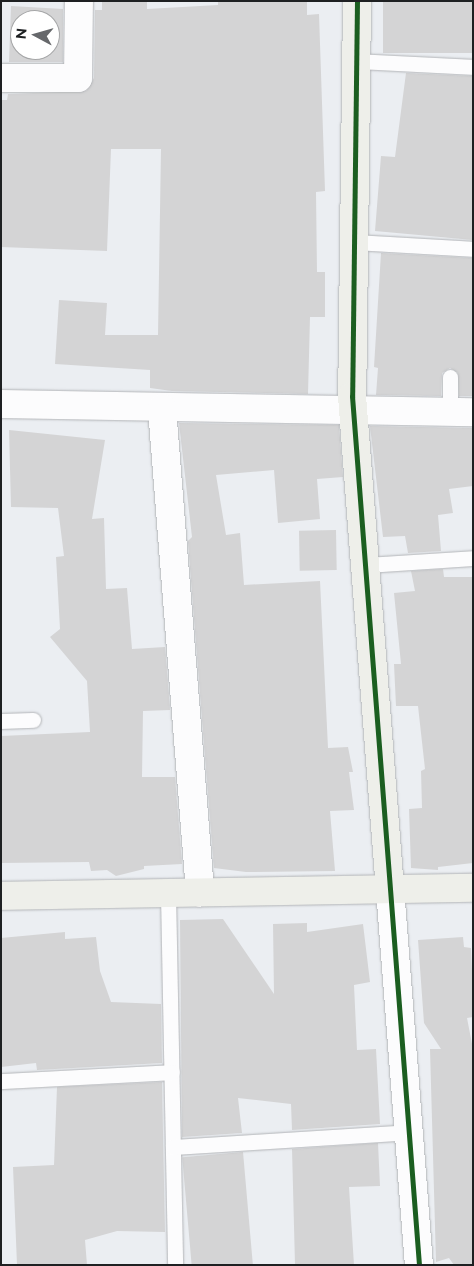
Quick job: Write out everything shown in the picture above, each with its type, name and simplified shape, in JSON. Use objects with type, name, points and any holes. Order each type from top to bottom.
[{"type":"street","points":[[1,78],[78,78],[79,1]]},
{"type":"street","points":[[357,1],[353,242],[354,410],[419,1265]]},
{"type":"street","points":[[1,404],[461,413]]},
{"type":"street","points":[[162,408],[200,893]]},
{"type":"street","points":[[1,896],[473,888]]},
{"type":"lane","points":[[356,61],[473,67]]},
{"type":"lane","points":[[353,242],[473,249]]},
{"type":"lane","points":[[450,377],[461,413]]},
{"type":"lane","points":[[366,565],[473,558]]},
{"type":"lane","points":[[1,720],[33,720]]},
{"type":"lane","points":[[168,893],[174,1265]]},
{"type":"lane","points":[[1,1080],[172,1072]]},
{"type":"lane","points":[[173,1147],[409,1132]]},
{"type":"building","points":[[102,1],[147,1],[147,9],[218,5],[218,1],[307,1],[307,15],[319,14],[325,191],[316,192],[317,272],[325,272],[325,317],[310,317],[308,394],[172,391],[150,388],[150,370],[55,364],[59,300],[107,303],[105,335],[158,335],[161,149],[111,149],[107,251],[1,247],[1,100],[7,100],[8,94],[86,91],[94,78],[95,10],[102,10]]},
{"type":"building","points":[[383,1],[473,1],[473,53],[383,53]]},
{"type":"building","points":[[11,6],[63,9],[63,62],[9,62],[10,34],[10,60],[60,60],[60,10],[11,10]]},
{"type":"building","points":[[406,73],[473,76],[473,240],[375,231],[381,156],[395,157]]},
{"type":"building","points":[[381,253],[473,258],[473,396],[459,396],[458,373],[450,368],[442,373],[441,396],[376,395],[378,368],[374,367]]},
{"type":"building","points":[[179,423],[339,425],[343,477],[317,479],[320,519],[278,523],[274,470],[216,475],[226,535],[240,533],[244,585],[320,581],[328,748],[348,747],[353,772],[349,772],[354,810],[330,811],[335,871],[246,872],[214,868],[188,541],[192,537]]},
{"type":"building","points":[[370,426],[473,428],[473,486],[449,489],[453,513],[438,515],[441,551],[408,553],[405,536],[383,537]]},
{"type":"building","points":[[9,430],[105,440],[92,519],[104,518],[106,589],[127,588],[132,649],[165,647],[170,710],[143,711],[142,777],[175,777],[182,864],[144,866],[144,869],[116,876],[107,870],[91,871],[89,862],[1,863],[1,736],[90,732],[87,681],[50,637],[60,629],[56,557],[64,556],[58,508],[11,507]]},
{"type":"building","points":[[336,530],[337,570],[300,571],[299,531]]},
{"type":"building","points":[[443,569],[444,577],[473,577],[473,863],[438,867],[438,870],[411,868],[409,809],[422,808],[421,771],[425,769],[418,706],[396,706],[394,664],[401,664],[394,593],[415,591],[411,571]]},
{"type":"building","points":[[223,919],[274,994],[273,924],[307,923],[307,932],[363,924],[370,982],[354,985],[357,1050],[376,1049],[380,1124],[292,1130],[291,1104],[238,1098],[242,1133],[182,1137],[180,920]]},
{"type":"building","points":[[65,932],[65,939],[96,937],[100,971],[111,1002],[161,1004],[162,1063],[37,1070],[36,1063],[1,1067],[1,938]]},
{"type":"building","points":[[463,937],[464,947],[471,948],[473,993],[473,1017],[467,1018],[473,1049],[473,1265],[454,1265],[449,1258],[436,1262],[430,1049],[441,1049],[424,1023],[418,940]]},
{"type":"building","points":[[162,1082],[165,1232],[117,1231],[85,1240],[87,1265],[17,1265],[13,1167],[54,1165],[57,1087]]},
{"type":"building","points":[[378,1143],[380,1186],[349,1187],[354,1265],[295,1265],[292,1149]]},
{"type":"building","points":[[243,1152],[253,1265],[192,1265],[182,1157]]},
{"type":"cycle path","points":[[357,1],[352,396],[419,1265]]}]
